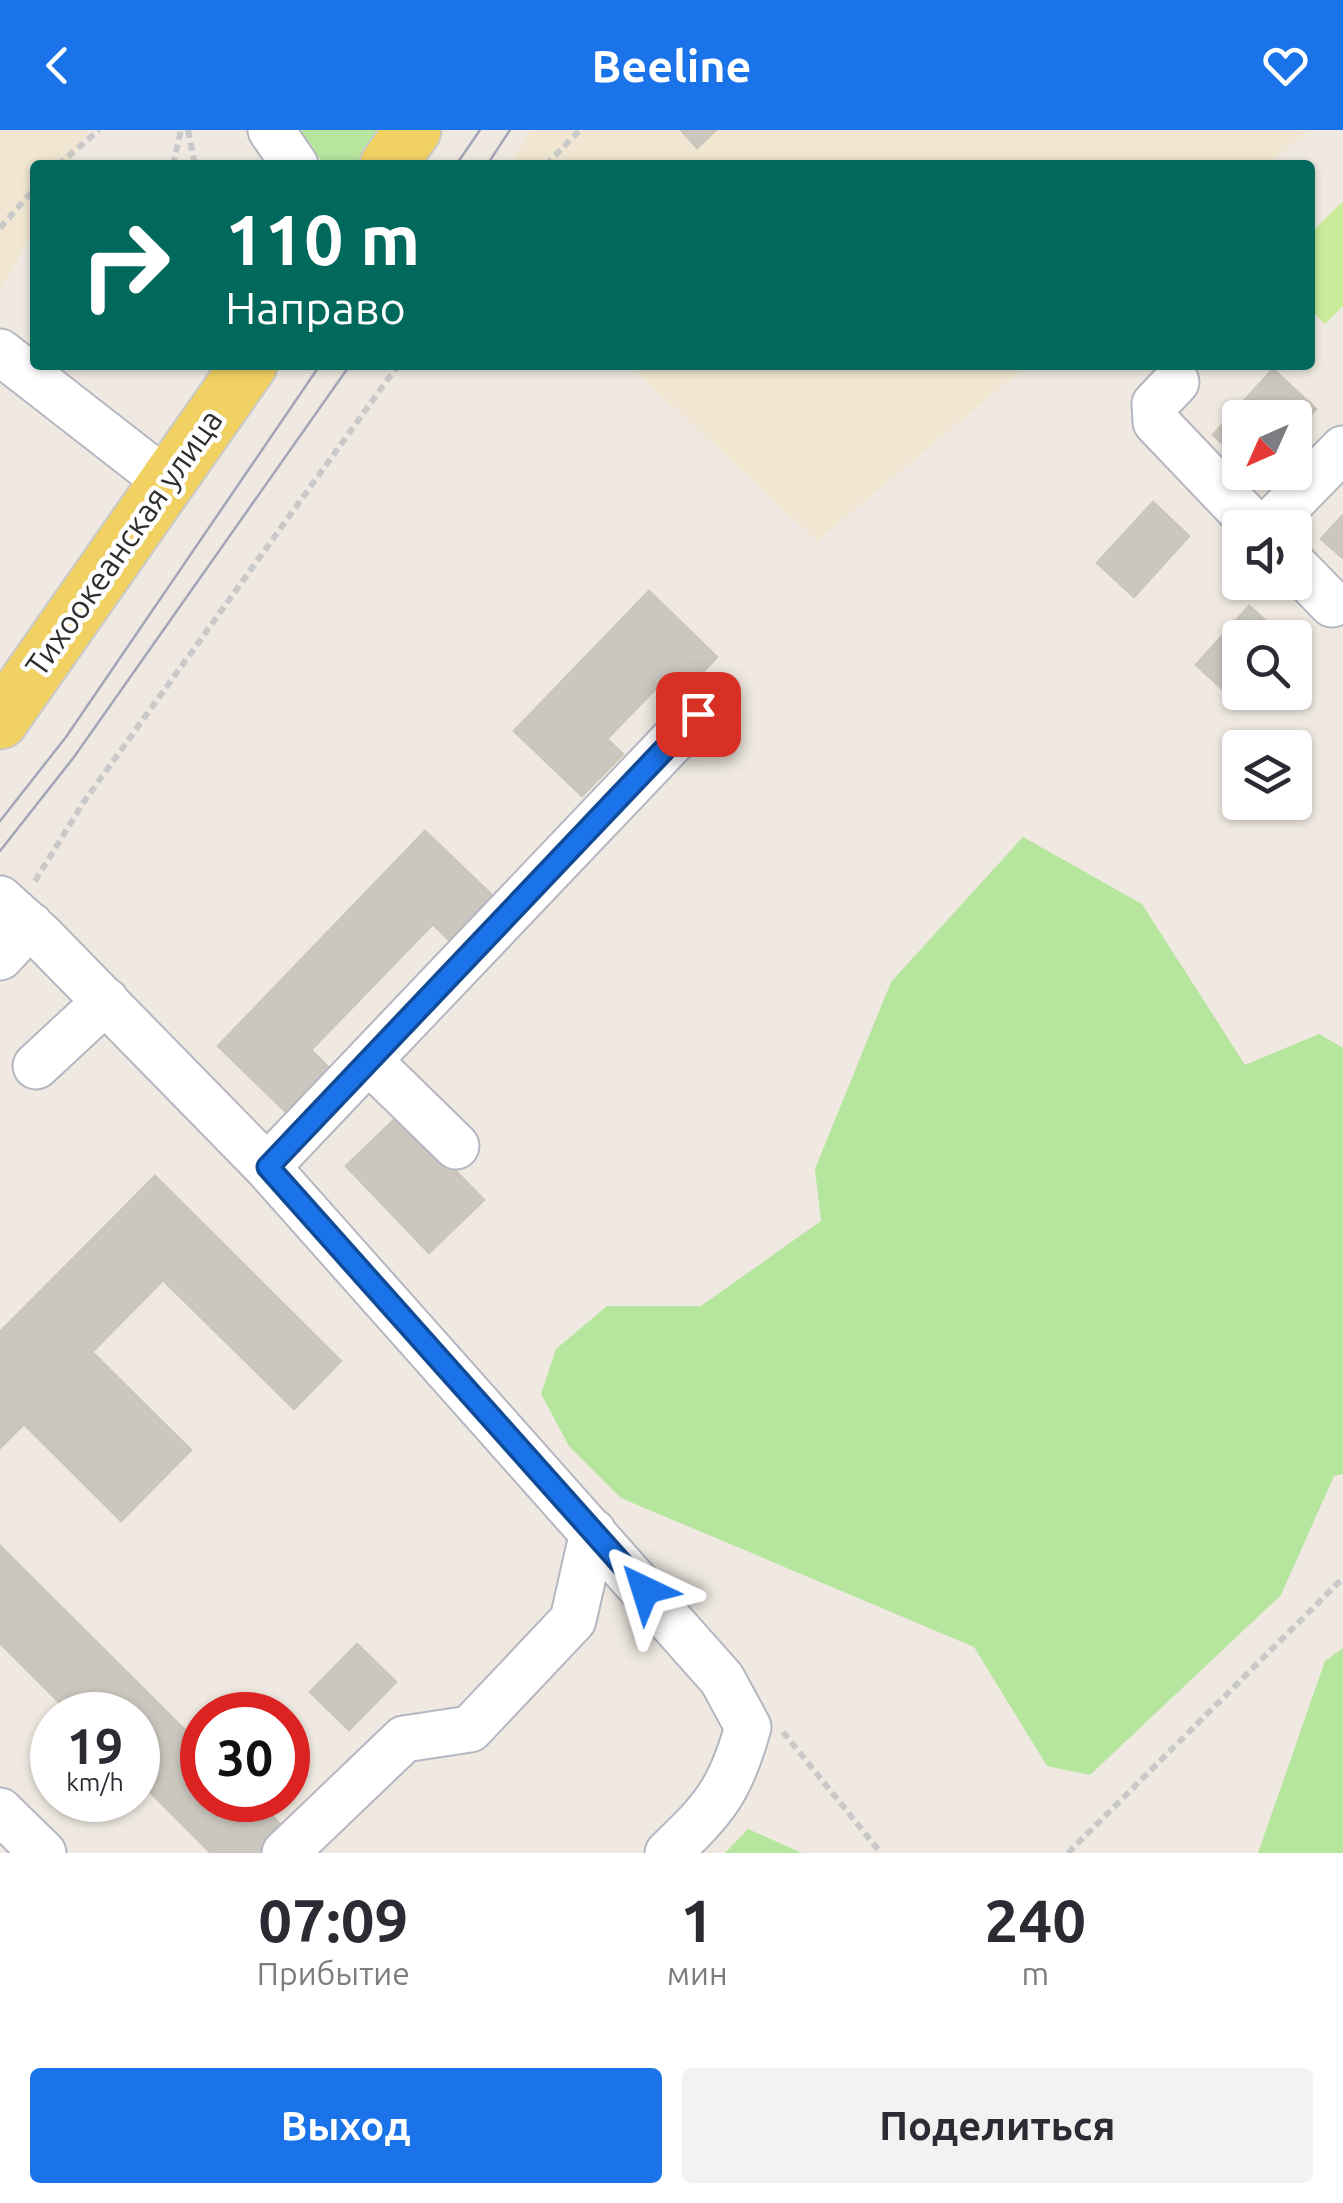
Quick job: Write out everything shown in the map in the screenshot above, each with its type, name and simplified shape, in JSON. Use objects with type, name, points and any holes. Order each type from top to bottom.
[{"type":"main road","points":[[392,160],[413,130]]},
{"type":"main road","name":"Тихоокеанская улица","points":[[0,721],[245,370]]},
{"type":"street","points":[[271,130],[292,160]]},
{"type":"street","points":[[0,352],[167,482]]},
{"type":"street","points":[[210,421],[235,370]]},
{"type":"street","points":[[1176,382],[1155,404],[1156,422],[1240,510]]},
{"type":"street","points":[[1284,510],[1343,449]]},
{"type":"street","points":[[1312,583],[1332,604]]},
{"type":"street","points":[[268,1167],[698,714]]},
{"type":"street","points":[[11,923],[106,1001],[268,1167],[722,1679],[748,1727],[735,1771],[709,1813],[668,1853]]},
{"type":"street","points":[[36,1066],[106,1001]]},
{"type":"street","points":[[369,1061],[456,1146]]},
{"type":"street","points":[[285,1853],[404,1740],[470,1728],[573,1620],[593,1532]]},
{"type":"street","points":[[0,1812],[43,1853]]},
{"type":"path","points":[[64,160],[99,130]]},
{"type":"path","points":[[174,160],[185,130]]},
{"type":"path","points":[[185,130],[194,160]]},
{"type":"path","points":[[551,160],[580,130]]},
{"type":"path","points":[[0,228],[30,194]]},
{"type":"path","points":[[11,923],[84,804],[394,370]]},
{"type":"path","points":[[1068,1853],[1343,1578]]},
{"type":"shaded area","points":[[0,130],[88,130],[72,160],[30,160],[30,237],[0,292]]},
{"type":"shaded area","points":[[532,130],[1309,130],[1273,160],[511,160]]},
{"type":"shaded area","points":[[634,370],[1022,370],[817,541]]},
{"type":"green space","points":[[297,130],[383,130],[363,160],[321,160]]},
{"type":"green space","points":[[1343,201],[1343,306],[1325,324],[1315,314],[1315,229]]},
{"type":"green space","points":[[1023,837],[1142,904],[1245,1065],[1319,1034],[1343,1048],[1343,1474],[1334,1476],[1281,1595],[1090,1775],[1047,1766],[974,1647],[621,1498],[569,1446],[541,1394],[556,1349],[607,1306],[701,1306],[821,1221],[815,1169],[891,982]]},
{"type":"green space","points":[[1343,1648],[1343,1853],[1258,1853],[1325,1661]]},
{"type":"green space","points":[[748,1829],[802,1853],[725,1853]]},
{"type":"building","points":[[681,130],[716,130],[697,148]]},
{"type":"building","points":[[1274,370],[1306,400],[1245,400]]},
{"type":"building","points":[[1222,425],[1222,443],[1213,435]]},
{"type":"building","points":[[1153,502],[1189,536],[1134,597],[1097,563]]},
{"type":"building","points":[[1343,515],[1343,558],[1321,539]]},
{"type":"building","points":[[649,591],[717,657],[685,691],[669,675],[607,739],[623,754],[582,796],[514,731]]},
{"type":"building","points":[[1249,606],[1265,620],[1236,620]]},
{"type":"building","points":[[1222,636],[1222,689],[1196,665]]},
{"type":"building","points":[[425,831],[495,898],[452,943],[433,924],[311,1050],[330,1069],[288,1114],[218,1046]]},
{"type":"building","points":[[400,1114],[484,1200],[429,1253],[346,1166]]},
{"type":"building","points":[[155,1176],[341,1361],[294,1409],[163,1280],[92,1352],[191,1450],[121,1521],[24,1424],[0,1448],[0,1332]]},
{"type":"building","points":[[0,1546],[147,1692],[49,1692],[0,1643]]},
{"type":"building","points":[[357,1644],[396,1682],[349,1730],[310,1692]]},
{"type":"building","points":[[160,1705],[180,1725],[180,1822],[160,1802]]},
{"type":"building","points":[[180,1822],[278,1822],[287,1831],[266,1853],[211,1853]]},
{"type":"tram line","points":[[459,160],[480,130]]},
{"type":"tram line","points":[[490,160],[510,130]]},
{"type":"tram line","points":[[0,821],[66,737],[317,370]]},
{"type":"tram line","points":[[0,851],[74,757],[346,370]]},
{"type":"route","points":[[645,1590],[268,1167],[698,714]]}]
